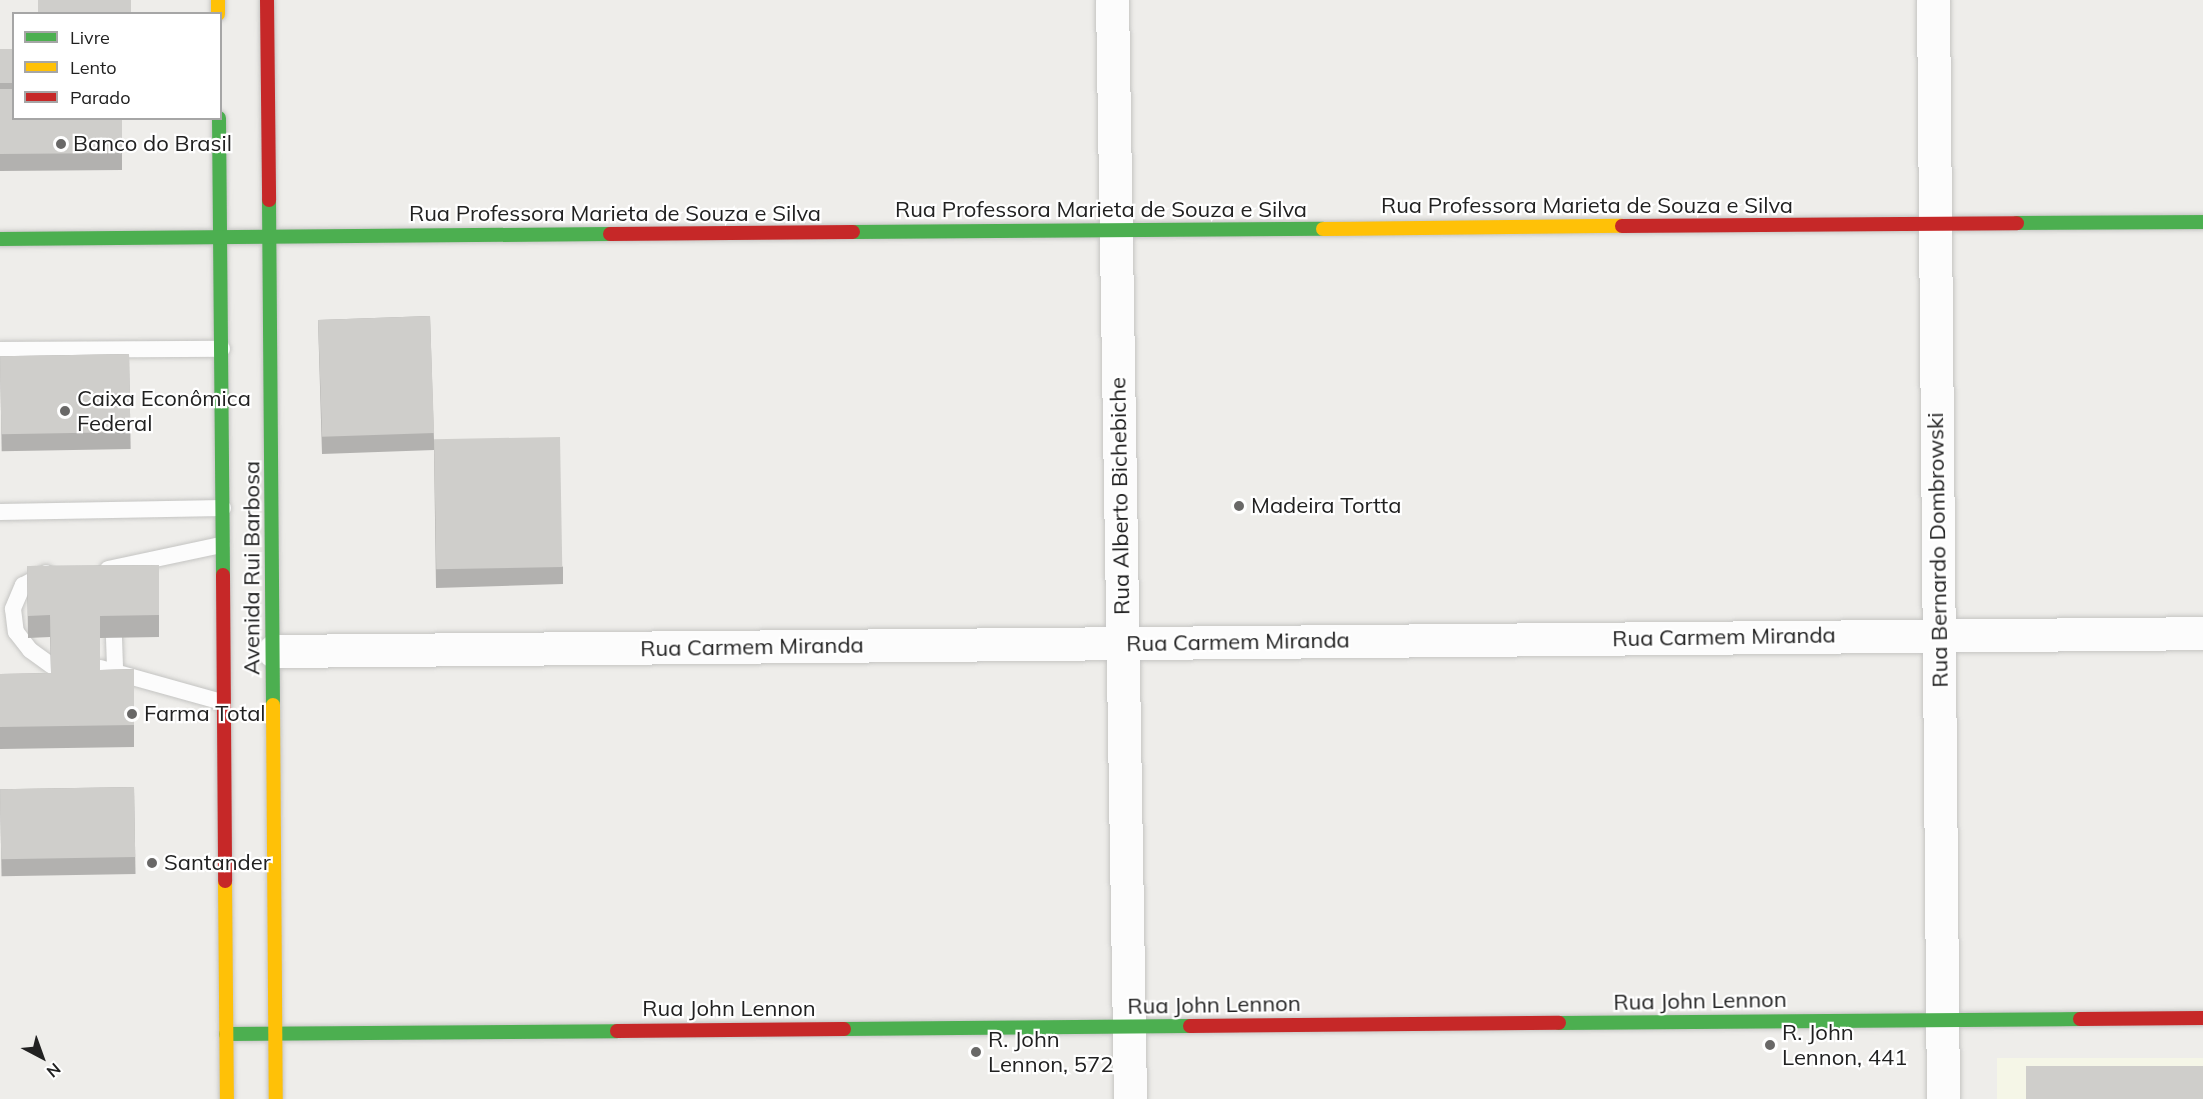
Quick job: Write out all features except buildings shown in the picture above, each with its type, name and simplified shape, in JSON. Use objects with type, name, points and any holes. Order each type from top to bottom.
[{"type":"street","name":"Avenida Rui Barbosa","points":[[267,0],[271,238],[276,1099]]},
{"type":"street","name":"Rua Alberto Bichebiche","points":[[1113,0],[1130,1099]]},
{"type":"street","name":"Rua Bernardo Dombrowski","points":[[1933,0],[1943,1099]]},
{"type":"street","name":"Avenida Rui Barbosa","points":[[219,120],[227,1099]]},
{"type":"street","name":"Rua Professora Marieta de Souza e Silva","points":[[0,239],[2203,222]]},
{"type":"street","name":"Rua Carmem Miranda","points":[[274,651],[2203,633]]},
{"type":"street","name":"Rua John Lennon","points":[[226,1035],[2203,1018]]},
{"type":"lane","points":[[0,350],[222,349]]},
{"type":"lane","points":[[0,512],[223,508]]},
{"type":"lane","points":[[90,570],[113,569],[221,545]]},
{"type":"lane","points":[[113,569],[113,587]]},
{"type":"lane","points":[[51,665],[30,650],[16,632],[13,609],[23,585],[42,573],[66,572]]},
{"type":"lane","points":[[114,638],[108,669],[222,702]]},
{"type":"shaded area","points":[[1997,1058],[2203,1058],[2203,1099],[1997,1099]]},
{"type":"traffic: fast","points":[[219,120],[223,575]]},
{"type":"traffic: fast","points":[[269,200],[273,705]]},
{"type":"traffic: fast","points":[[2017,223],[2203,222]]},
{"type":"traffic: fast","points":[[853,232],[1323,229]]},
{"type":"traffic: fast","points":[[0,239],[610,234]]},
{"type":"traffic: fast","points":[[1559,1023],[2080,1019]]},
{"type":"traffic: fast","points":[[844,1029],[1190,1026]]},
{"type":"traffic: fast","points":[[226,1034],[617,1031]]},
{"type":"traffic: slow","points":[[218,0],[218,12]]},
{"type":"traffic: slow","points":[[1323,229],[1622,226]]},
{"type":"traffic: slow","points":[[273,705],[276,1099]]},
{"type":"traffic: slow","points":[[225,881],[227,1099]]},
{"type":"traffic: jam","points":[[267,0],[269,200]]},
{"type":"traffic: jam","points":[[1622,226],[2017,223]]},
{"type":"traffic: jam","points":[[610,234],[853,232]]},
{"type":"traffic: jam","points":[[223,575],[225,881]]},
{"type":"traffic: jam","points":[[2080,1019],[2203,1018]]},
{"type":"traffic: jam","points":[[1190,1026],[1559,1023]]},
{"type":"traffic: jam","points":[[617,1031],[844,1029]]},
{"type":"place","name":"Banco do Brasil","points":[[61,144]]},
{"type":"place","name":"Caixa Econômica Federal","points":[[65,411]]},
{"type":"place","name":"Madeira Tortta","points":[[1239,506]]},
{"type":"place","name":"Farma Total","points":[[132,714]]},
{"type":"place","name":"Santander","points":[[152,863]]},
{"type":"place","name":"R. John Lennon, 441","points":[[1770,1045]]},
{"type":"place","name":"R. John Lennon, 572","points":[[976,1052]]}]
